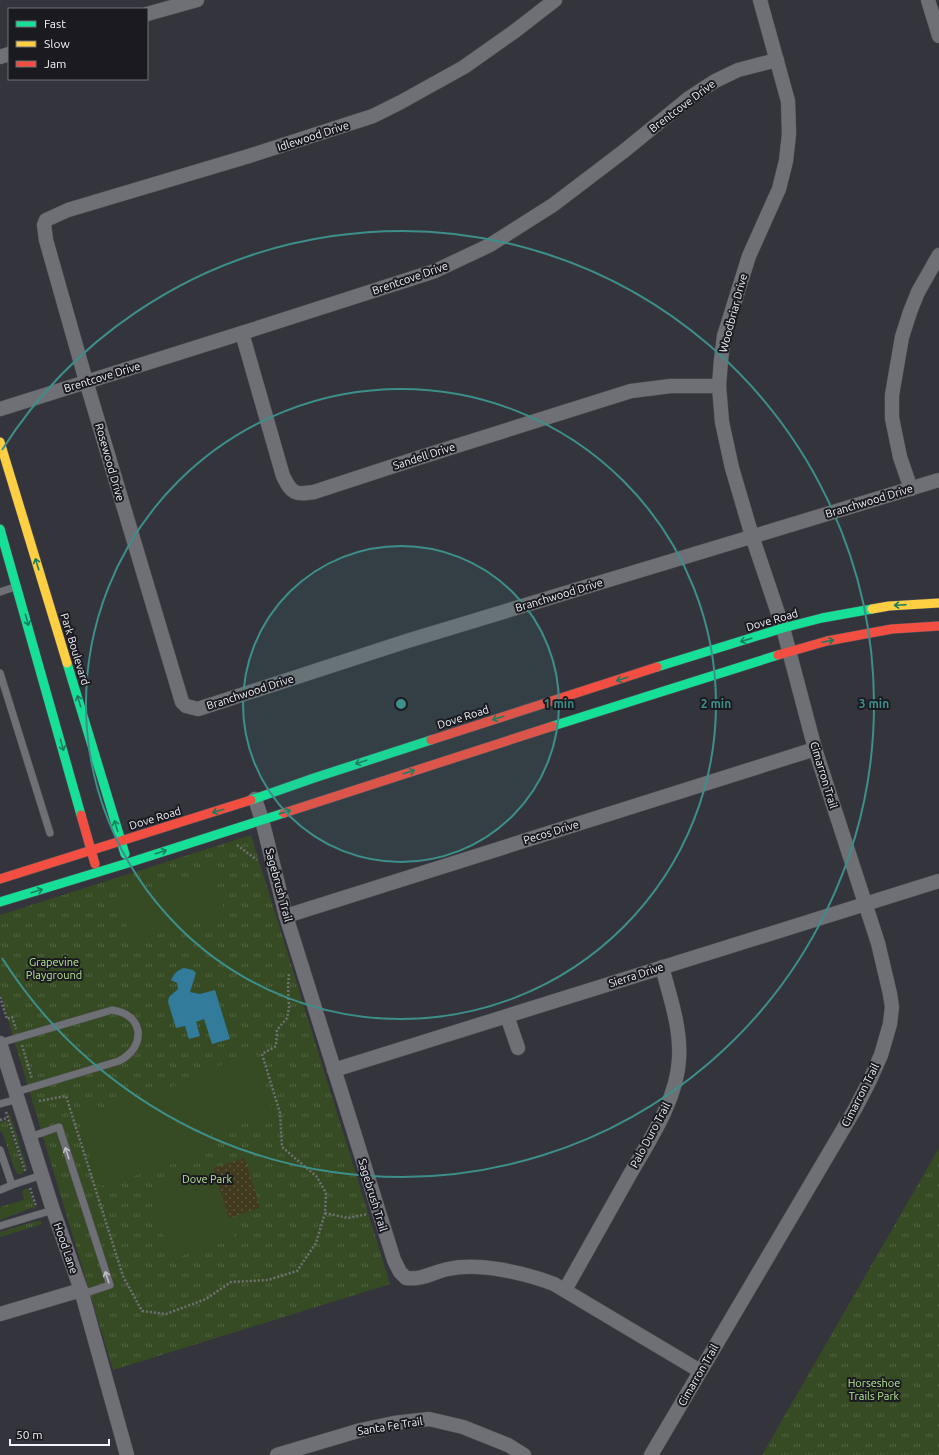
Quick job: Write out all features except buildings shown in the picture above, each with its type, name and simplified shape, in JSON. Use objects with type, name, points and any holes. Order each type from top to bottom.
[{"type":"main road","name":"Park Boulevard","points":[[0,442],[38,580],[128,863]]},
{"type":"main road","points":[[0,529],[20,586],[97,872]]},
{"type":"main road","name":"Dove Road","points":[[0,879],[255,800],[329,773],[783,628],[822,618],[889,606],[939,603]]},
{"type":"main road","points":[[0,902],[128,863],[668,688],[790,651],[827,641],[892,629],[939,626]]},
{"type":"street","points":[[148,14],[197,0]]},
{"type":"street","name":"Idlewood Drive","points":[[46,220],[68,210],[249,156],[373,116],[464,67],[515,31],[555,0]]},
{"type":"street","name":"Woodbriar Drive","points":[[760,0],[788,101],[789,134],[786,161],[779,189],[749,256],[724,336],[719,386],[722,422],[732,468],[752,536],[783,628]]},
{"type":"street","points":[[928,0],[939,36]]},
{"type":"street","name":"Brentcove Drive","points":[[0,409],[435,271],[490,245],[553,205],[715,80],[738,70],[777,60]]},
{"type":"street","name":"Rosewood Drive","points":[[46,220],[44,226],[46,240],[86,382],[182,702]]},
{"type":"street","points":[[911,489],[900,457],[892,418],[892,395],[902,338],[910,312],[918,292],[939,255]]},
{"type":"street","name":"Sandell Drive","points":[[242,333],[283,476],[288,487],[294,492],[300,494],[314,492],[631,391],[672,386],[719,386]]},
{"type":"street","name":"Branchwood Drive","points":[[182,702],[186,706],[198,709],[407,641],[939,480]]},
{"type":"street","name":"Cimarron Trail","points":[[651,1455],[855,1109],[881,1055],[890,1024],[892,1007],[878,943],[815,749],[783,628]]},
{"type":"street","name":"Pecos Drive","points":[[286,916],[815,749]]},
{"type":"street","name":"Sagebrush Trail","points":[[255,800],[262,820],[286,916],[394,1260],[400,1272],[406,1278],[416,1279],[448,1269],[462,1267],[491,1268],[535,1277],[565,1290],[700,1371]]},
{"type":"street","name":"Sierra Drive","points":[[334,1070],[939,882]]},
{"type":"street","name":"Palo Duro Trail","points":[[565,1290],[659,1122],[674,1088],[679,1061],[680,1041],[672,1002],[662,967]]},
{"type":"street","points":[[507,1016],[518,1048]]},
{"type":"street","name":"Hood Lane","points":[[0,1043],[53,1210],[81,1290],[126,1455]]},
{"type":"street","points":[[0,1314],[81,1290]]},
{"type":"street","name":"Santa Fe Trail","points":[[277,1455],[361,1430],[394,1423],[429,1420],[463,1427],[508,1445],[524,1455]]},
{"type":"lane","points":[[0,592],[20,586]]},
{"type":"lane","points":[[0,673],[50,833]]},
{"type":"lane","points":[[0,1043],[104,1011],[112,1010],[120,1011],[128,1015],[134,1021],[138,1036],[137,1044],[133,1052],[120,1061],[17,1096],[1,1104]]},
{"type":"lane","points":[[30,1137],[59,1127],[110,1286],[89,1292],[81,1290]]},
{"type":"lane","points":[[0,1150],[12,1184]]},
{"type":"lane","points":[[0,1190],[7,1188],[12,1184],[42,1175]]},
{"type":"lane","points":[[0,1226],[53,1210]]},
{"type":"path","points":[[233,842],[260,863]]},
{"type":"path","points":[[39,1101],[66,1096],[123,1276],[142,1311],[166,1314],[206,1299],[231,1282],[268,1280],[297,1271],[316,1243],[325,1213],[326,1193],[317,1177],[282,1147],[280,1113],[262,1054],[276,1046],[278,1030],[287,1018],[289,1007],[289,972]]},
{"type":"path","points":[[1,1104],[40,1214]]},
{"type":"path","points":[[0,1120],[7,1118]]},
{"type":"path","points":[[325,1213],[348,1218],[379,1212]]},
{"type":"green space","name":"Dove Park","points":[[251,835],[390,1284],[113,1370],[0,993],[0,915]]},
{"type":"green space","points":[[211,870],[225,913],[132,942],[119,899]]},
{"type":"green space","points":[[256,1054],[274,1113],[210,1132],[216,1150],[99,1187],[77,1116],[193,1080],[192,1074]]},
{"type":"green space","points":[[7,1114],[10,1114],[27,1170],[25,1169]]},
{"type":"green space","points":[[7,1120],[23,1174],[18,1174],[15,1170],[2,1131],[0,1132],[0,1122]]},
{"type":"green space","name":"Horseshoe Trails Park","points":[[939,1148],[939,1455],[762,1455]]},
{"type":"green space","points":[[213,1168],[235,1239],[171,1259],[149,1188]]},
{"type":"green space","points":[[28,1188],[36,1209],[31,1208],[0,1220],[0,1207],[24,1200],[22,1191]]},
{"type":"green space","points":[[40,1220],[42,1224],[0,1237],[0,1232]]},
{"type":"sand","points":[[245,1158],[260,1208],[228,1218],[213,1168]]},
{"type":"water","points":[[184,968],[193,970],[196,973],[190,992],[200,994],[215,990],[230,1039],[212,1044],[204,1019],[196,1022],[200,1036],[189,1039],[185,1026],[176,1028],[168,1002],[169,997],[178,989],[177,983],[171,980],[176,972]]},
{"type":"traffic: fast","points":[[0,529],[81,815]]},
{"type":"traffic: fast","points":[[657,667],[783,628],[822,618],[872,609]]},
{"type":"traffic: fast","points":[[553,726],[778,655]]},
{"type":"traffic: fast","points":[[67,663],[125,854]]},
{"type":"traffic: fast","points":[[251,800],[431,740]]},
{"type":"traffic: fast","points":[[0,902],[284,813]]},
{"type":"traffic: slow","points":[[0,442],[67,663]]},
{"type":"traffic: slow","points":[[872,609],[889,606],[939,603]]},
{"type":"traffic: jam","points":[[778,655],[827,641],[892,629],[939,626]]},
{"type":"traffic: jam","points":[[431,740],[657,667]]},
{"type":"traffic: jam","points":[[284,813],[553,726]]},
{"type":"traffic: jam","points":[[0,879],[251,800]]},
{"type":"traffic: jam","points":[[81,815],[95,864]]},
{"type":"park label","name":"Grapevine Playground","points":[[54,968]]}]
